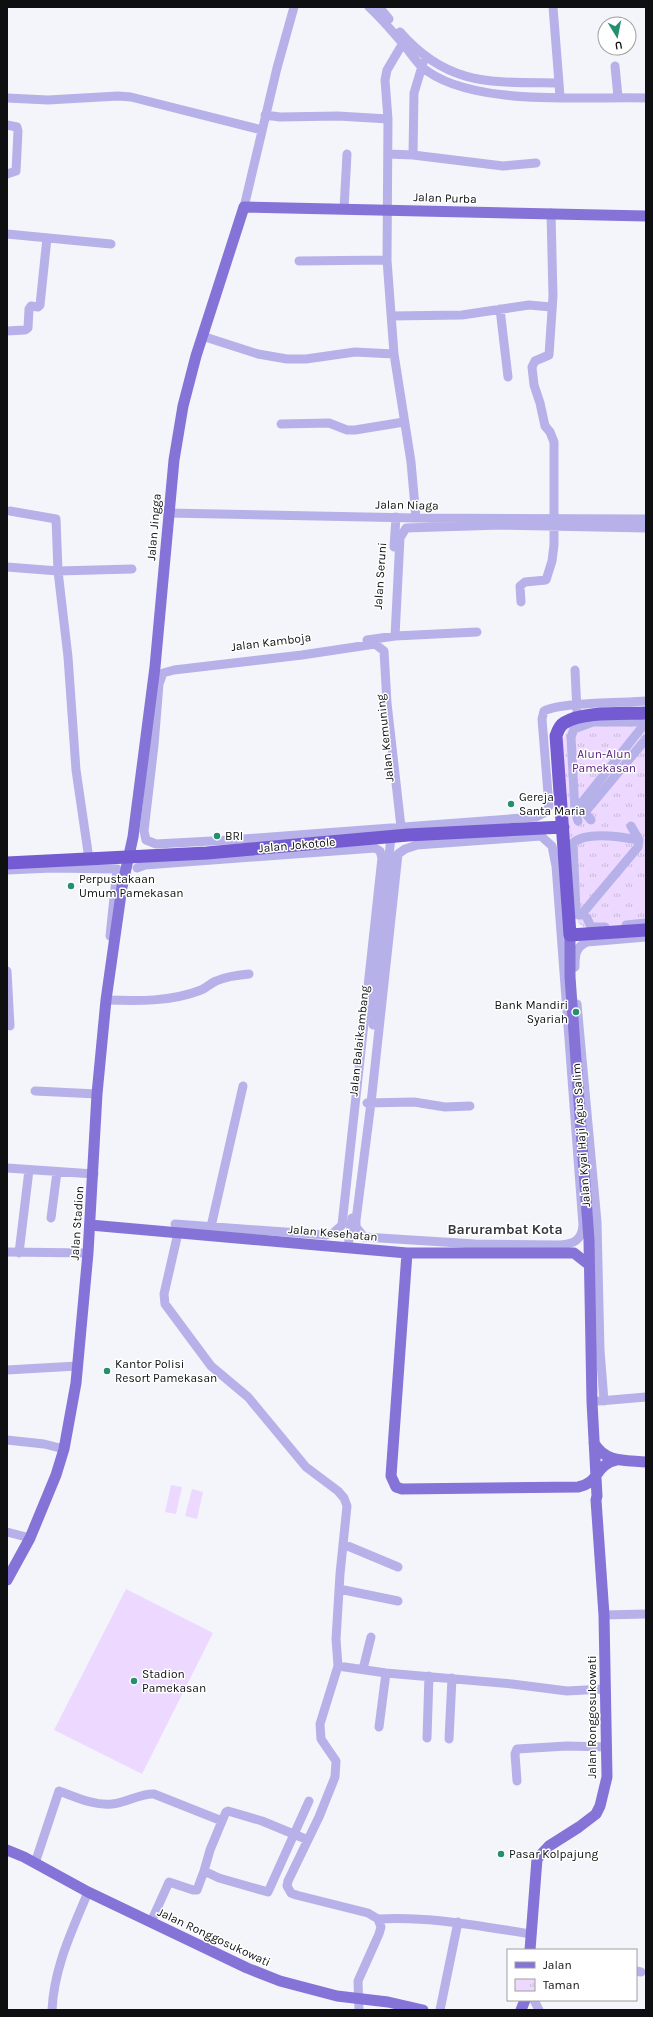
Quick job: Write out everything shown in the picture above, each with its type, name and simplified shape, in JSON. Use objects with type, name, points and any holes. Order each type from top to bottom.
[{"type":"highway","points":[[577,711],[646,713]]},
{"type":"highway","name":"Jalan Kyai Haji Agus Salim","points":[[570,935],[556,736],[563,723],[577,711]]},
{"type":"highway","name":"Jalan Jokotole","points":[[7,863],[207,852],[391,836],[405,830],[563,827]]},
{"type":"highway","points":[[570,935],[646,930]]},
{"type":"main road","name":"Jalan Purba","points":[[244,207],[646,216]]},
{"type":"main road","name":"Jalan Jingga","points":[[125,857],[155,667],[168,513],[183,406],[202,336],[244,207]]},
{"type":"main road","name":"Jalan Stadion","points":[[7,1580],[30,1538],[56,1475],[64,1449],[77,1366],[88,1253],[94,1174],[95,1094],[125,857]]},
{"type":"main road","name":"Jalan Kyai Haji Agus Salim","points":[[570,935],[570,977],[589,1240],[588,1264],[592,1402],[596,1475]]},
{"type":"main road","name":"Jalan Kesehatan","points":[[90,1225],[210,1231],[407,1253],[574,1253]]},
{"type":"main road","points":[[588,1264],[574,1253],[589,1240]]},
{"type":"main road","points":[[407,1253],[391,1476],[392,1482],[396,1487],[402,1489],[578,1487],[590,1483],[604,1465],[617,1460]]},
{"type":"main road","points":[[594,1443],[603,1455],[617,1460],[646,1462]]},
{"type":"main road","name":"Jalan Ronggosukowati","points":[[530,1949],[537,1859],[549,1846],[596,1814],[600,1806],[607,1777],[604,1689],[604,1615],[596,1500],[596,1475]]},
{"type":"main road","points":[[578,1487],[590,1491],[596,1500]]},
{"type":"main road","name":"Jalan Ronggosukowati","points":[[7,1850],[35,1863],[88,1892],[280,1981],[357,2002],[388,2002],[423,2010]]},
{"type":"street","points":[[244,207],[262,130],[294,7]]},
{"type":"street","points":[[369,7],[403,43],[424,61],[466,78],[500,82],[560,97],[646,98]]},
{"type":"street","points":[[379,7],[406,38],[437,78],[455,86],[494,94],[532,90],[559,83]]},
{"type":"street","points":[[553,7],[560,97]]},
{"type":"street","points":[[403,43],[387,70],[385,80],[388,119],[387,260],[394,354],[411,462],[416,518]]},
{"type":"street","points":[[413,155],[414,93],[424,61]]},
{"type":"street","points":[[615,66],[618,97]]},
{"type":"street","points":[[7,98],[48,100],[118,96],[262,130]]},
{"type":"street","points":[[266,115],[280,117],[338,116],[388,119]]},
{"type":"street","points":[[7,125],[17,127],[18,131],[16,172],[7,174]]},
{"type":"street","points":[[344,209],[347,154]]},
{"type":"street","points":[[388,154],[413,155],[503,166],[536,163]]},
{"type":"street","points":[[521,602],[520,586],[522,584],[543,581],[548,577],[552,561],[554,442],[550,432],[545,426],[534,385],[532,367],[535,361],[549,355],[552,307],[551,213]]},
{"type":"street","points":[[7,234],[110,244]]},
{"type":"street","points":[[7,331],[28,328],[29,309],[31,306],[38,307],[40,305],[47,238]]},
{"type":"street","points":[[299,261],[387,260]]},
{"type":"street","points":[[391,316],[462,315],[529,305],[552,307]]},
{"type":"street","points":[[500,309],[508,377]]},
{"type":"street","points":[[202,336],[258,354],[287,359],[306,359],[355,352],[394,354]]},
{"type":"street","points":[[281,424],[329,423],[355,430],[404,422]]},
{"type":"street","points":[[10,511],[56,519],[58,571],[68,657],[76,770],[89,859]]},
{"type":"street","name":"Jalan Niaga","points":[[168,513],[396,517],[553,522],[646,518]]},
{"type":"street","name":"Jalan Seruni","points":[[392,637],[396,517]]},
{"type":"street","points":[[392,637],[400,538],[406,528],[553,522],[646,528]]},
{"type":"street","points":[[7,567],[58,571],[132,569]]},
{"type":"street","name":"Jalan Kamboja","points":[[155,667],[239,658],[392,637],[477,632]]},
{"type":"street","name":"Jalan Kemuning","points":[[392,637],[393,712],[405,830]]},
{"type":"street","points":[[405,830],[387,703],[384,651],[376,644],[302,655],[174,670],[163,673],[159,684],[154,745],[144,831],[146,840],[156,844],[405,830],[536,817],[544,813],[549,806],[542,719],[544,711],[550,708],[577,711],[646,702]]},
{"type":"street","points":[[575,670],[577,711]]},
{"type":"street","points":[[575,811],[643,726],[641,722],[593,722],[574,729],[571,737],[575,811],[578,820]]},
{"type":"street","points":[[591,820],[586,814],[586,811],[646,739]]},
{"type":"street","points":[[631,826],[639,840],[638,847],[581,915],[578,915],[576,911],[572,843],[588,838],[614,836],[639,840]]},
{"type":"street","name":"Jalan Balaikambang","points":[[348,1247],[368,1103],[391,836]]},
{"type":"street","points":[[541,836],[547,840],[554,852],[583,1225],[582,1234],[578,1240],[572,1244],[560,1245],[475,1244],[364,1236],[356,1227],[356,1220],[368,1103],[398,854],[404,849],[417,845],[541,836]]},
{"type":"street","points":[[137,868],[145,865],[375,848],[380,851],[382,858],[342,1225],[333,1233],[326,1235],[210,1231],[243,1086]]},
{"type":"street","points":[[7,870],[117,869],[95,1094],[36,1091]]},
{"type":"street","points":[[587,918],[591,927],[594,928],[646,923]]},
{"type":"street","points":[[604,1400],[600,1350],[597,1222],[574,967],[578,947],[587,942],[646,937]]},
{"type":"street","points":[[7,971],[10,1026]]},
{"type":"street","points":[[106,1000],[139,1001],[176,997],[201,990],[216,981],[232,976],[249,974]]},
{"type":"street","points":[[368,1103],[414,1102],[445,1106],[470,1106]]},
{"type":"street","points":[[7,1168],[94,1174]]},
{"type":"street","points":[[19,1253],[29,1170]]},
{"type":"street","points":[[52,1218],[57,1172]]},
{"type":"street","points":[[172,1230],[164,1294],[166,1304],[211,1366],[248,1397],[306,1467],[338,1491],[344,1498],[347,1511],[339,1589],[336,1639],[338,1666],[320,1724],[321,1739],[336,1761],[335,1777],[330,1794],[268,1892],[219,1878],[204,1871]]},
{"type":"street","points":[[7,1252],[88,1253]]},
{"type":"street","points":[[7,1370],[77,1366]]},
{"type":"street","points":[[592,1402],[646,1397]]},
{"type":"street","points":[[7,1440],[44,1444],[64,1449]]},
{"type":"street","points":[[7,1532],[30,1538]]},
{"type":"street","points":[[343,1544],[398,1567]]},
{"type":"street","points":[[339,1589],[398,1601]]},
{"type":"street","points":[[604,1615],[646,1614]]},
{"type":"street","points":[[363,1669],[372,1637]]},
{"type":"street","points":[[338,1666],[386,1673],[452,1678],[567,1691],[604,1689]]},
{"type":"street","points":[[379,1727],[386,1673]]},
{"type":"street","points":[[427,1738],[429,1676]]},
{"type":"street","points":[[449,1739],[452,1678]]},
{"type":"street","points":[[517,1781],[515,1754],[517,1749],[567,1746],[606,1747]]},
{"type":"street","points":[[35,1863],[59,1791],[87,1802],[112,1804],[148,1794],[154,1794],[222,1822]]},
{"type":"street","points":[[309,1801],[301,1838],[288,1881],[288,1890],[296,1895],[368,1913],[378,1919],[402,1918],[458,1922],[531,1934]]},
{"type":"street","points":[[152,1922],[167,1883],[171,1881],[195,1890],[204,1871],[210,1850],[226,1812],[228,1811],[262,1821],[301,1838]]},
{"type":"street","points":[[52,2010],[59,1965],[67,1940],[88,1892]]},
{"type":"street","points":[[357,2002],[358,1981],[381,1927],[378,1919]]},
{"type":"street","points":[[440,2010],[458,1922]]},
{"type":"street","points":[[534,2001],[539,2010]]},
{"type":"green space","name":"Alun-Alun Pamekasan","points":[[646,716],[646,928],[590,931],[578,923],[569,881],[562,741],[568,728],[575,725]]},
{"type":"green space","points":[[645,883],[646,912],[637,913],[633,885]]},
{"type":"green space","points":[[171,1485],[182,1487],[176,1514],[165,1512]]},
{"type":"green space","points":[[192,1489],[203,1492],[197,1519],[185,1516]]},
{"type":"green space","name":"Stadion Pamekasan","points":[[126,1589],[213,1633],[142,1774],[54,1730]]},
{"type":"place","name":"Gereja Santa Maria","points":[[511,804]]},
{"type":"place","name":"BRI","points":[[217,836]]},
{"type":"place","name":"Perpustakaan Umum Pamekasan","points":[[71,886]]},
{"type":"place","name":"Bank Mandiri Syariah","points":[[576,1012]]},
{"type":"place","name":"Kantor Polisi Resort Pamekasan","points":[[107,1371]]},
{"type":"place","name":"Stadion Pamekasan","points":[[134,1681]]},
{"type":"place","name":"Pasar Kolpajung","points":[[501,1854]]},
{"type":"district","name":"Barurambat Kota","points":[[505,1229]]}]
